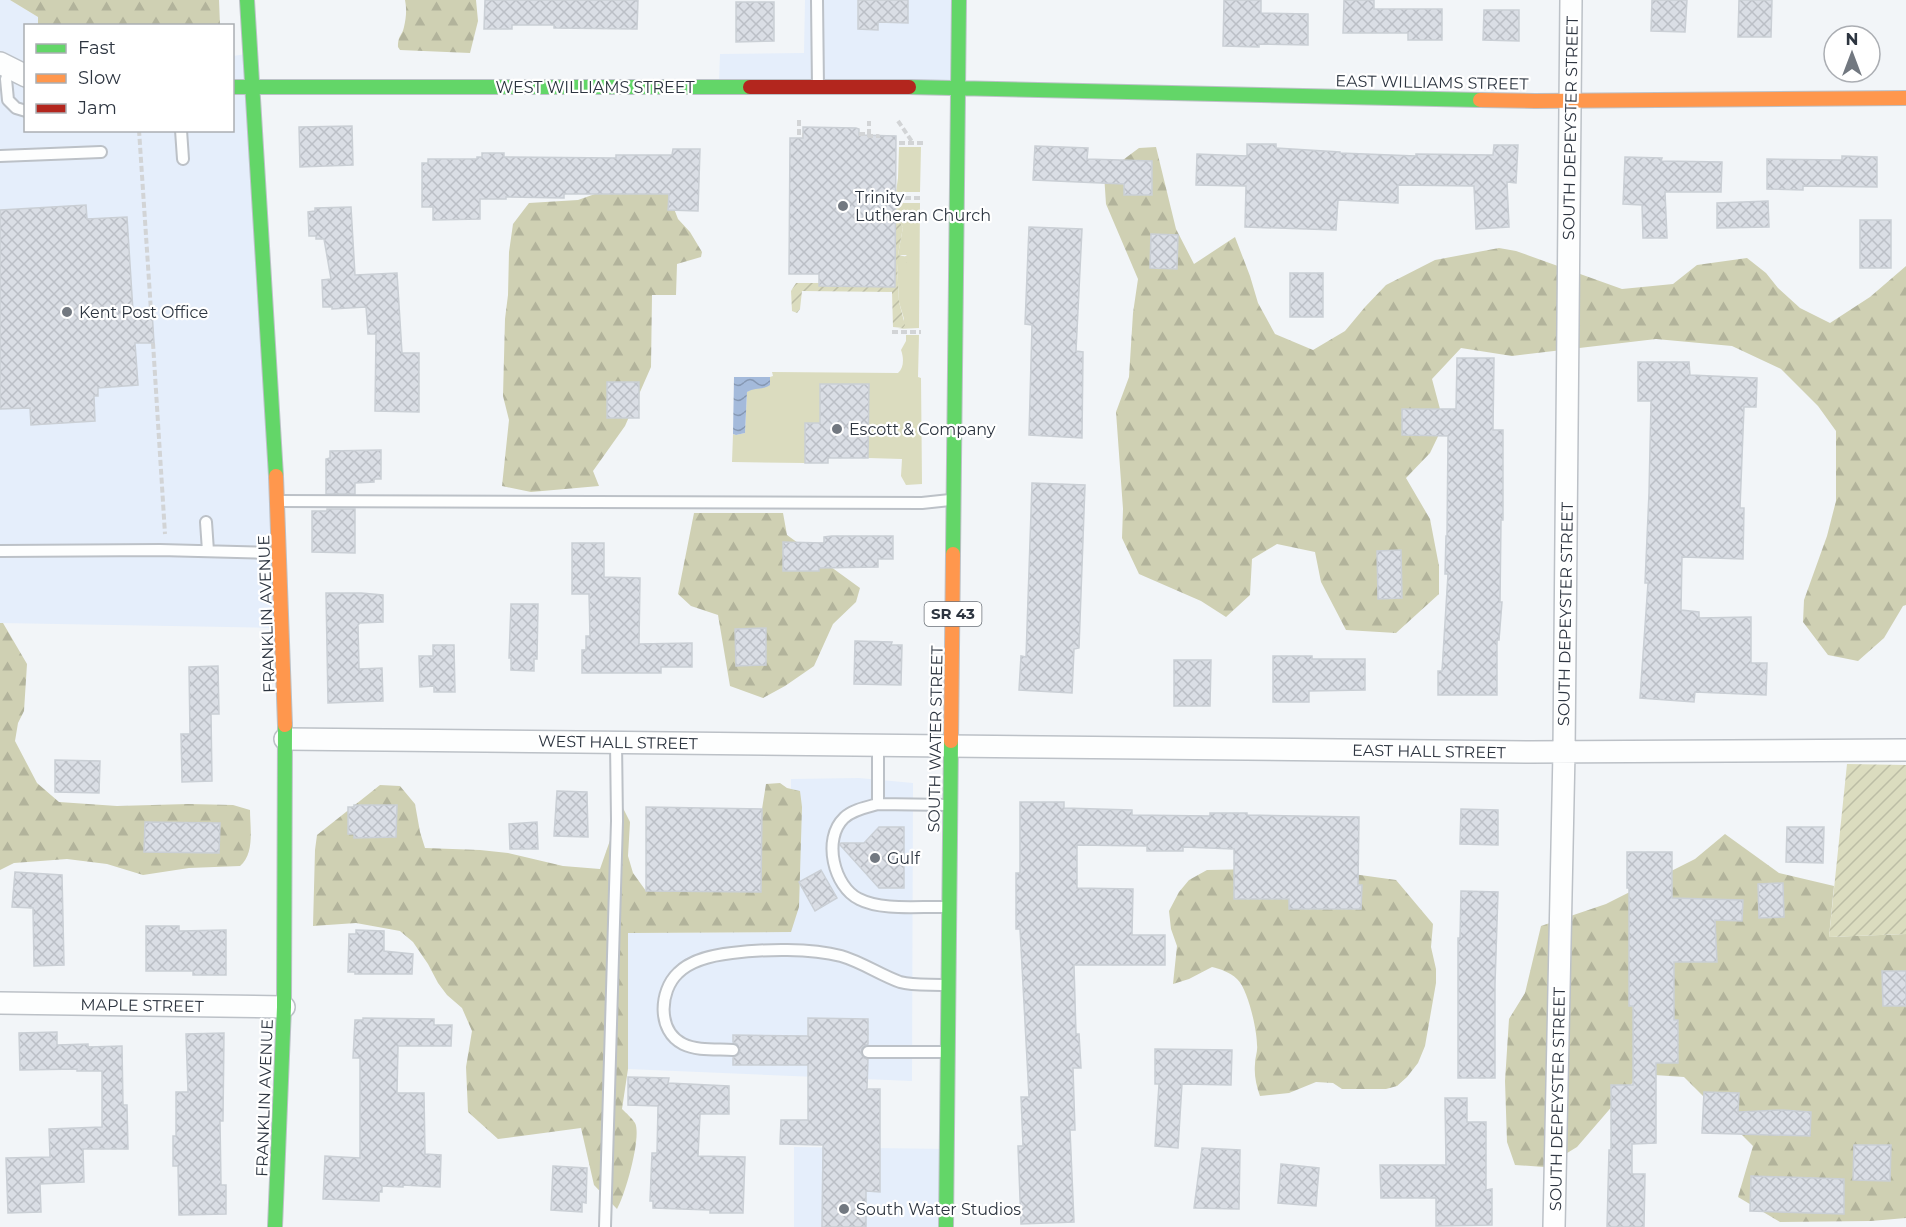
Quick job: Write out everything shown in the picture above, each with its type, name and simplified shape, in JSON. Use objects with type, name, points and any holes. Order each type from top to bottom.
[{"type":"street","name":"FRANKLIN AVENUE","points":[[247,0],[281,553],[285,739],[284,1007],[275,1227]]},
{"type":"street","name":"SOUTH WATER STREET","points":[[946,1227],[959,0]]},
{"type":"street","name":"SOUTH DEPEYSTER STREET","points":[[1554,1227],[1564,752],[1571,0]]},
{"type":"street","name":"WEST WILLIAMS STREET","points":[[234,87],[958,87]]},
{"type":"street","name":"EAST WILLIAMS STREET","points":[[958,87],[1570,101],[1906,98]]},
{"type":"street","name":"WEST HALL STREET","points":[[285,739],[951,747]]},
{"type":"street","name":"EAST HALL STREET","points":[[951,747],[1564,752],[1906,750]]},
{"type":"street","name":"MAPLE STREET","points":[[0,1003],[284,1007]]},
{"type":"lane","points":[[817,0],[818,87]]},
{"type":"lane","points":[[12,69],[6,79],[8,100],[16,108],[24,110]]},
{"type":"lane","points":[[181,132],[183,159]]},
{"type":"lane","points":[[0,156],[101,152]]},
{"type":"lane","points":[[278,501],[922,503],[954,500]]},
{"type":"lane","points":[[206,522],[208,551]]},
{"type":"lane","points":[[0,550],[281,553]]},
{"type":"lane","points":[[606,1227],[617,821],[616,742]]},
{"type":"lane","points":[[878,745],[878,804]]},
{"type":"lane","points":[[950,805],[878,804],[859,810],[844,818],[835,831],[833,851],[835,868],[841,882],[848,893],[860,900],[890,906],[950,907]]},
{"type":"lane","points":[[733,1050],[707,1049],[684,1044],[672,1035],[665,1018],[664,1000],[668,985],[678,972],[698,960],[732,953],[815,951],[844,957],[903,983],[949,985]]},
{"type":"lane","points":[[868,1052],[948,1052]]},
{"type":"path","points":[[799,120],[799,135],[803,135]]},
{"type":"path","points":[[869,121],[869,134]]},
{"type":"path","points":[[898,121],[913,143]]},
{"type":"path","points":[[139,132],[150,312]]},
{"type":"path","points":[[859,134],[869,134],[869,136],[878,136],[878,138]]},
{"type":"path","points":[[898,143],[923,143]]},
{"type":"path","points":[[896,198],[922,198]]},
{"type":"path","points":[[892,332],[921,332]]},
{"type":"path","points":[[153,343],[167,551]]},
{"type":"shaded area","points":[[0,0],[10,0],[38,17],[38,24],[24,24],[24,132],[234,132],[234,56],[246,54],[280,628],[0,623]]},
{"type":"shaded area","points":[[805,0],[955,0],[955,83],[719,82],[720,54],[804,53]]},
{"type":"shaded area","points":[[859,778],[913,783],[912,1081],[628,1069],[628,933],[791,932],[791,779]]},
{"type":"shaded area","points":[[794,1147],[950,1149],[947,1227],[794,1227]]},
{"type":"green space","points":[[10,0],[219,0],[220,24],[38,24],[38,17]]},
{"type":"green space","points":[[405,0],[476,0],[478,21],[470,53],[400,50],[398,43],[405,21]]},
{"type":"green space","points":[[899,147],[921,147],[920,192],[896,192]]},
{"type":"green space","points":[[1156,147],[1176,229],[1194,264],[1235,237],[1258,303],[1275,334],[1313,350],[1345,331],[1386,285],[1435,260],[1499,248],[1516,251],[1622,289],[1673,284],[1697,265],[1747,258],[1766,273],[1778,288],[1800,308],[1830,323],[1870,297],[1906,266],[1906,605],[1903,606],[1884,638],[1858,661],[1828,655],[1803,622],[1804,600],[1827,536],[1836,501],[1836,431],[1818,406],[1781,369],[1732,346],[1656,339],[1512,356],[1461,348],[1432,379],[1444,424],[1430,453],[1406,478],[1430,519],[1439,566],[1439,594],[1396,633],[1346,630],[1321,582],[1315,552],[1277,544],[1252,559],[1250,595],[1226,617],[1201,601],[1139,574],[1122,538],[1123,509],[1116,412],[1129,377],[1133,313],[1138,279],[1106,204],[1104,174],[1139,148]]},
{"type":"green space","points":[[663,180],[678,219],[690,232],[702,252],[701,257],[677,264],[676,295],[652,295],[651,367],[625,426],[593,471],[599,486],[531,492],[502,486],[509,420],[503,396],[505,319],[513,224],[529,203],[578,200],[595,194],[648,194]]},
{"type":"green space","points":[[896,203],[920,203],[919,328],[898,329],[903,328],[904,319],[899,302],[897,263],[907,255],[898,255],[903,227],[898,220]]},
{"type":"green space","points":[[896,205],[898,205],[898,220],[903,227],[898,255],[908,257],[906,263],[897,263],[899,302],[905,325],[903,328],[893,327],[892,292],[802,291],[800,309],[797,313],[792,311],[791,291],[796,283],[819,283],[819,286],[894,287]]},
{"type":"green space","points":[[906,335],[919,335],[918,377],[921,378],[922,484],[906,485],[901,476],[902,459],[868,458],[868,446],[865,445],[868,436],[868,384],[820,384],[820,423],[806,423],[805,463],[732,462],[733,434],[745,433],[747,392],[769,385],[770,377],[773,376],[772,372],[898,373],[902,366],[901,350],[906,341]]},
{"type":"green space","points":[[694,513],[783,513],[787,535],[860,588],[856,602],[833,624],[814,666],[763,698],[730,686],[718,615],[691,606],[678,594]]},
{"type":"green space","points":[[0,623],[3,623],[27,664],[24,711],[18,723],[15,741],[37,783],[59,802],[117,806],[233,805],[250,810],[250,847],[245,861],[240,866],[189,868],[143,875],[107,864],[67,859],[14,863],[0,870]]},
{"type":"green space","points":[[1847,764],[1906,765],[1906,934],[1829,937]]},
{"type":"green space","points":[[780,783],[787,788],[800,791],[802,807],[799,907],[791,932],[628,933],[628,1069],[622,1109],[631,1117],[637,1130],[628,1180],[617,1209],[594,1185],[581,1128],[498,1139],[468,1112],[466,1067],[472,1031],[462,1008],[447,995],[438,983],[413,942],[400,931],[356,923],[313,926],[317,835],[380,785],[400,786],[415,804],[425,848],[508,853],[563,866],[600,869],[622,806],[630,822],[628,856],[633,873],[646,891],[761,892],[762,809],[766,784]]},
{"type":"green space","points":[[1725,834],[1779,873],[1834,886],[1829,937],[1906,934],[1906,1218],[1871,1221],[1780,1222],[1738,1197],[1753,1146],[1684,1077],[1640,1074],[1577,1147],[1544,1167],[1515,1165],[1507,1142],[1505,1081],[1509,1019],[1525,993],[1541,926],[1606,904],[1695,859]]},
{"type":"green space","points":[[1310,868],[1396,880],[1433,924],[1431,947],[1436,969],[1436,983],[1425,1046],[1418,1063],[1397,1086],[1386,1089],[1342,1089],[1333,1083],[1316,1082],[1289,1093],[1260,1096],[1255,1072],[1257,1047],[1255,1030],[1248,1000],[1241,984],[1231,974],[1212,967],[1189,979],[1173,984],[1177,946],[1171,929],[1169,911],[1179,892],[1189,880],[1207,870]]},
{"type":"water","points":[[734,377],[770,377],[770,385],[747,392],[745,433],[736,435],[733,434]]},
{"type":"building","points":[[485,0],[638,0],[637,29],[512,25],[512,29],[484,29]]},
{"type":"building","points":[[858,0],[908,0],[908,23],[878,22],[878,30],[858,29]]},
{"type":"building","points":[[1224,0],[1261,0],[1261,13],[1308,14],[1308,45],[1223,46]]},
{"type":"building","points":[[1344,0],[1374,0],[1374,9],[1442,9],[1442,40],[1408,40],[1408,33],[1343,33]]},
{"type":"building","points":[[1652,0],[1687,0],[1685,32],[1651,31]]},
{"type":"building","points":[[1739,0],[1772,0],[1771,37],[1738,37]]},
{"type":"building","points":[[736,2],[774,2],[774,41],[736,42]]},
{"type":"building","points":[[1484,10],[1519,10],[1519,41],[1483,40]]},
{"type":"building","points":[[352,126],[353,165],[300,167],[299,127]]},
{"type":"building","name":"Trinity Lutheran Church","points":[[803,127],[856,128],[859,129],[859,135],[896,136],[895,287],[819,286],[819,274],[789,274],[790,138],[803,138]]},
{"type":"building","points":[[1247,144],[1276,144],[1276,148],[1340,153],[1416,156],[1416,154],[1493,155],[1494,145],[1518,145],[1516,183],[1507,182],[1509,227],[1476,229],[1474,186],[1398,185],[1398,203],[1338,200],[1336,230],[1245,227],[1246,186],[1196,185],[1197,154],[1247,156]]},
{"type":"building","points":[[1035,146],[1088,148],[1087,159],[1152,161],[1152,195],[1124,195],[1124,184],[1033,180]]},
{"type":"building","points":[[673,149],[700,149],[698,211],[668,210],[669,194],[564,194],[564,198],[480,199],[480,219],[433,220],[433,207],[422,207],[422,163],[428,163],[428,159],[477,159],[477,157],[482,157],[482,153],[504,153],[504,157],[616,158],[616,155],[672,155]]},
{"type":"building","points":[[1842,156],[1877,157],[1877,187],[1803,186],[1803,190],[1767,189],[1767,159],[1842,160]]},
{"type":"building","points":[[1625,157],[1662,158],[1661,161],[1722,162],[1721,192],[1665,192],[1667,238],[1643,238],[1642,205],[1623,204]]},
{"type":"building","points":[[1768,201],[1769,227],[1717,228],[1717,203]]},
{"type":"building","name":"Kent Post Office","points":[[86,205],[87,219],[127,217],[133,311],[152,311],[154,343],[135,343],[138,385],[98,388],[98,396],[94,396],[95,421],[31,425],[30,408],[0,409],[0,210]]},
{"type":"building","points":[[351,207],[355,275],[397,273],[402,353],[419,353],[419,412],[375,411],[376,334],[368,334],[366,307],[332,309],[332,307],[323,307],[322,280],[331,279],[324,239],[309,236],[308,212],[315,211],[315,208]]},
{"type":"building","points":[[1860,220],[1891,220],[1891,268],[1860,268]]},
{"type":"building","points":[[1029,227],[1082,229],[1076,351],[1083,352],[1082,438],[1029,435],[1032,325],[1025,324]]},
{"type":"building","points":[[1151,234],[1178,235],[1177,269],[1150,268]]},
{"type":"building","points":[[1290,273],[1323,273],[1323,317],[1290,317]]},
{"type":"building","points":[[1457,358],[1494,358],[1493,430],[1503,430],[1500,602],[1502,602],[1499,640],[1497,640],[1497,695],[1438,695],[1438,671],[1442,671],[1448,574],[1445,574],[1448,436],[1402,435],[1402,409],[1456,409]]},
{"type":"building","points":[[1638,362],[1689,362],[1690,375],[1757,378],[1756,407],[1744,407],[1740,508],[1744,508],[1743,559],[1682,557],[1681,610],[1699,612],[1699,618],[1751,617],[1751,663],[1767,663],[1766,695],[1695,692],[1694,702],[1640,698],[1648,583],[1645,583],[1651,401],[1638,401]]},
{"type":"building","points":[[607,382],[639,382],[639,418],[607,418]]},
{"type":"building","name":"Escott & Company","points":[[820,384],[869,384],[868,458],[828,458],[828,463],[805,463],[805,423],[820,423]]},
{"type":"building","points":[[381,450],[381,479],[374,479],[374,482],[355,483],[355,494],[326,494],[326,459],[330,458],[330,451]]},
{"type":"building","points":[[1032,483],[1085,485],[1079,648],[1074,649],[1072,693],[1019,690],[1021,656],[1026,657]]},
{"type":"building","points":[[327,509],[355,509],[355,553],[312,552],[312,511],[327,511]]},
{"type":"building","points":[[893,536],[893,559],[878,559],[878,567],[783,571],[783,542],[824,543],[824,537]]},
{"type":"building","points":[[572,543],[604,543],[604,577],[640,578],[639,644],[692,643],[692,667],[661,667],[661,673],[582,673],[582,650],[586,650],[586,636],[590,636],[589,594],[572,594]]},
{"type":"building","points":[[1401,550],[1402,598],[1378,599],[1377,551]]},
{"type":"building","points":[[326,593],[383,595],[383,622],[358,625],[359,669],[382,668],[383,701],[328,703]]},
{"type":"building","points":[[511,604],[538,604],[537,659],[534,659],[534,671],[511,670],[511,658],[509,658]]},
{"type":"building","points":[[766,628],[766,665],[736,666],[735,629]]},
{"type":"building","points":[[855,641],[892,642],[891,645],[902,645],[901,685],[854,684]]},
{"type":"building","points":[[433,645],[454,645],[455,692],[434,692],[434,686],[420,687],[419,656],[433,656]]},
{"type":"building","points":[[1273,656],[1365,659],[1365,690],[1309,691],[1309,702],[1273,702]]},
{"type":"building","points":[[1174,660],[1211,660],[1210,706],[1174,706]]},
{"type":"building","points":[[218,666],[219,714],[211,714],[212,781],[182,782],[181,734],[190,734],[189,667]]},
{"type":"building","points":[[55,760],[100,761],[99,793],[55,792]]},
{"type":"building","points":[[557,791],[587,792],[588,837],[554,836]]},
{"type":"building","points":[[1020,802],[1064,802],[1064,808],[1132,810],[1132,815],[1210,816],[1210,813],[1247,813],[1247,815],[1359,817],[1358,885],[1362,885],[1361,909],[1289,909],[1289,899],[1234,899],[1234,849],[1183,847],[1183,851],[1147,851],[1147,846],[1077,845],[1077,888],[1133,889],[1132,935],[1165,935],[1165,965],[1074,965],[1076,1034],[1079,1034],[1081,1068],[1073,1068],[1075,1130],[1070,1130],[1074,1222],[1021,1224],[1018,1146],[1023,1146],[1021,1097],[1029,1097],[1020,929],[1016,929],[1016,873],[1020,873]]},
{"type":"building","points":[[354,805],[397,805],[396,837],[354,838],[354,834],[348,834],[348,807],[354,807]]},
{"type":"building","points":[[646,807],[762,809],[761,892],[646,891]]},
{"type":"building","points":[[1461,809],[1498,810],[1498,845],[1460,844]]},
{"type":"building","points":[[145,822],[220,823],[219,853],[144,852]]},
{"type":"building","points":[[537,822],[538,849],[510,849],[509,824]]},
{"type":"building","name":"Gulf","points":[[879,827],[904,827],[904,888],[879,888],[840,845],[841,843],[864,843]]},
{"type":"building","points":[[1787,827],[1824,827],[1823,863],[1786,862]]},
{"type":"building","points":[[1627,852],[1672,852],[1672,898],[1743,900],[1742,921],[1715,920],[1717,962],[1674,962],[1674,1020],[1678,1020],[1678,1063],[1656,1063],[1656,1143],[1632,1144],[1632,1174],[1645,1174],[1644,1227],[1607,1227],[1609,1150],[1611,1150],[1611,1085],[1633,1085],[1633,1006],[1629,1006]]},
{"type":"building","points":[[821,870],[837,898],[815,911],[799,882]]},
{"type":"building","points":[[15,872],[62,875],[64,965],[34,966],[33,908],[12,907]]},
{"type":"building","points":[[1783,883],[1784,917],[1759,918],[1758,884]]},
{"type":"building","points":[[1461,891],[1498,892],[1495,1078],[1458,1078],[1458,938],[1460,938]]},
{"type":"building","points":[[146,926],[179,926],[179,931],[226,930],[226,975],[193,975],[193,971],[146,971]]},
{"type":"building","points":[[356,930],[384,931],[384,951],[413,954],[412,974],[348,972],[349,934],[356,934]]},
{"type":"building","points":[[1882,971],[1906,971],[1906,1006],[1883,1006]]},
{"type":"building","points":[[363,1018],[434,1019],[434,1025],[452,1025],[451,1046],[398,1046],[397,1093],[424,1093],[425,1154],[441,1155],[440,1187],[382,1186],[379,1201],[323,1199],[325,1156],[360,1158],[360,1058],[353,1058],[355,1020],[363,1020]]},
{"type":"building","points":[[808,1018],[868,1019],[868,1044],[862,1048],[861,1053],[864,1058],[868,1059],[867,1089],[880,1089],[880,1192],[866,1191],[866,1227],[822,1227],[823,1145],[780,1144],[781,1120],[808,1120],[808,1065],[733,1065],[733,1058],[739,1054],[740,1050],[733,1042],[733,1035],[808,1036]]},
{"type":"building","points":[[57,1032],[57,1045],[122,1046],[123,1105],[127,1105],[128,1149],[83,1149],[84,1182],[40,1184],[41,1212],[8,1213],[6,1158],[50,1157],[49,1129],[102,1127],[102,1071],[20,1070],[19,1033]]},
{"type":"building","points":[[224,1033],[223,1121],[220,1121],[221,1185],[226,1185],[226,1214],[179,1215],[178,1166],[173,1166],[173,1136],[176,1136],[176,1092],[188,1092],[186,1034]]},
{"type":"building","points":[[1155,1049],[1232,1050],[1231,1085],[1182,1084],[1178,1148],[1155,1146],[1159,1084],[1155,1084]]},
{"type":"building","points":[[628,1077],[669,1078],[668,1083],[729,1086],[729,1114],[700,1114],[698,1156],[745,1157],[743,1213],[710,1213],[710,1210],[653,1208],[653,1201],[650,1201],[652,1153],[657,1153],[658,1106],[628,1105]]},
{"type":"building","points":[[1704,1092],[1739,1093],[1738,1112],[1782,1110],[1811,1112],[1810,1136],[1702,1133]]},
{"type":"building","points":[[1445,1098],[1467,1098],[1467,1122],[1486,1122],[1486,1190],[1492,1189],[1492,1225],[1436,1226],[1436,1198],[1381,1198],[1380,1165],[1446,1165]]},
{"type":"building","points":[[1854,1145],[1891,1145],[1890,1181],[1853,1180]]},
{"type":"building","points":[[1202,1148],[1240,1150],[1239,1209],[1194,1208]]},
{"type":"building","points":[[1281,1164],[1319,1168],[1316,1206],[1278,1203]]},
{"type":"building","points":[[553,1166],[587,1168],[586,1203],[582,1202],[582,1212],[551,1210]]},
{"type":"building","points":[[1751,1176],[1844,1179],[1844,1214],[1750,1211]]},
{"type":"traffic: fast","points":[[247,0],[276,476]]},
{"type":"traffic: fast","points":[[953,554],[959,0]]},
{"type":"traffic: fast","points":[[234,87],[750,87]]},
{"type":"traffic: fast","points":[[909,87],[1480,100]]},
{"type":"traffic: fast","points":[[275,1227],[284,1007],[285,725]]},
{"type":"traffic: fast","points":[[946,1227],[951,741]]},
{"type":"traffic: slow","points":[[1480,100],[1906,98]]},
{"type":"traffic: slow","points":[[276,476],[285,725]]},
{"type":"traffic: slow","points":[[951,741],[953,554]]},
{"type":"traffic: jam","points":[[750,87],[909,87]]},
{"type":"place","name":"Trinity Lutheran Church","points":[[843,206]]},
{"type":"place","name":"Kent Post Office","points":[[67,312]]},
{"type":"place","name":"Escott & Company","points":[[837,429]]},
{"type":"place","name":"Gulf","points":[[875,858]]},
{"type":"place","name":"South Water Studios","points":[[844,1209]]}]
